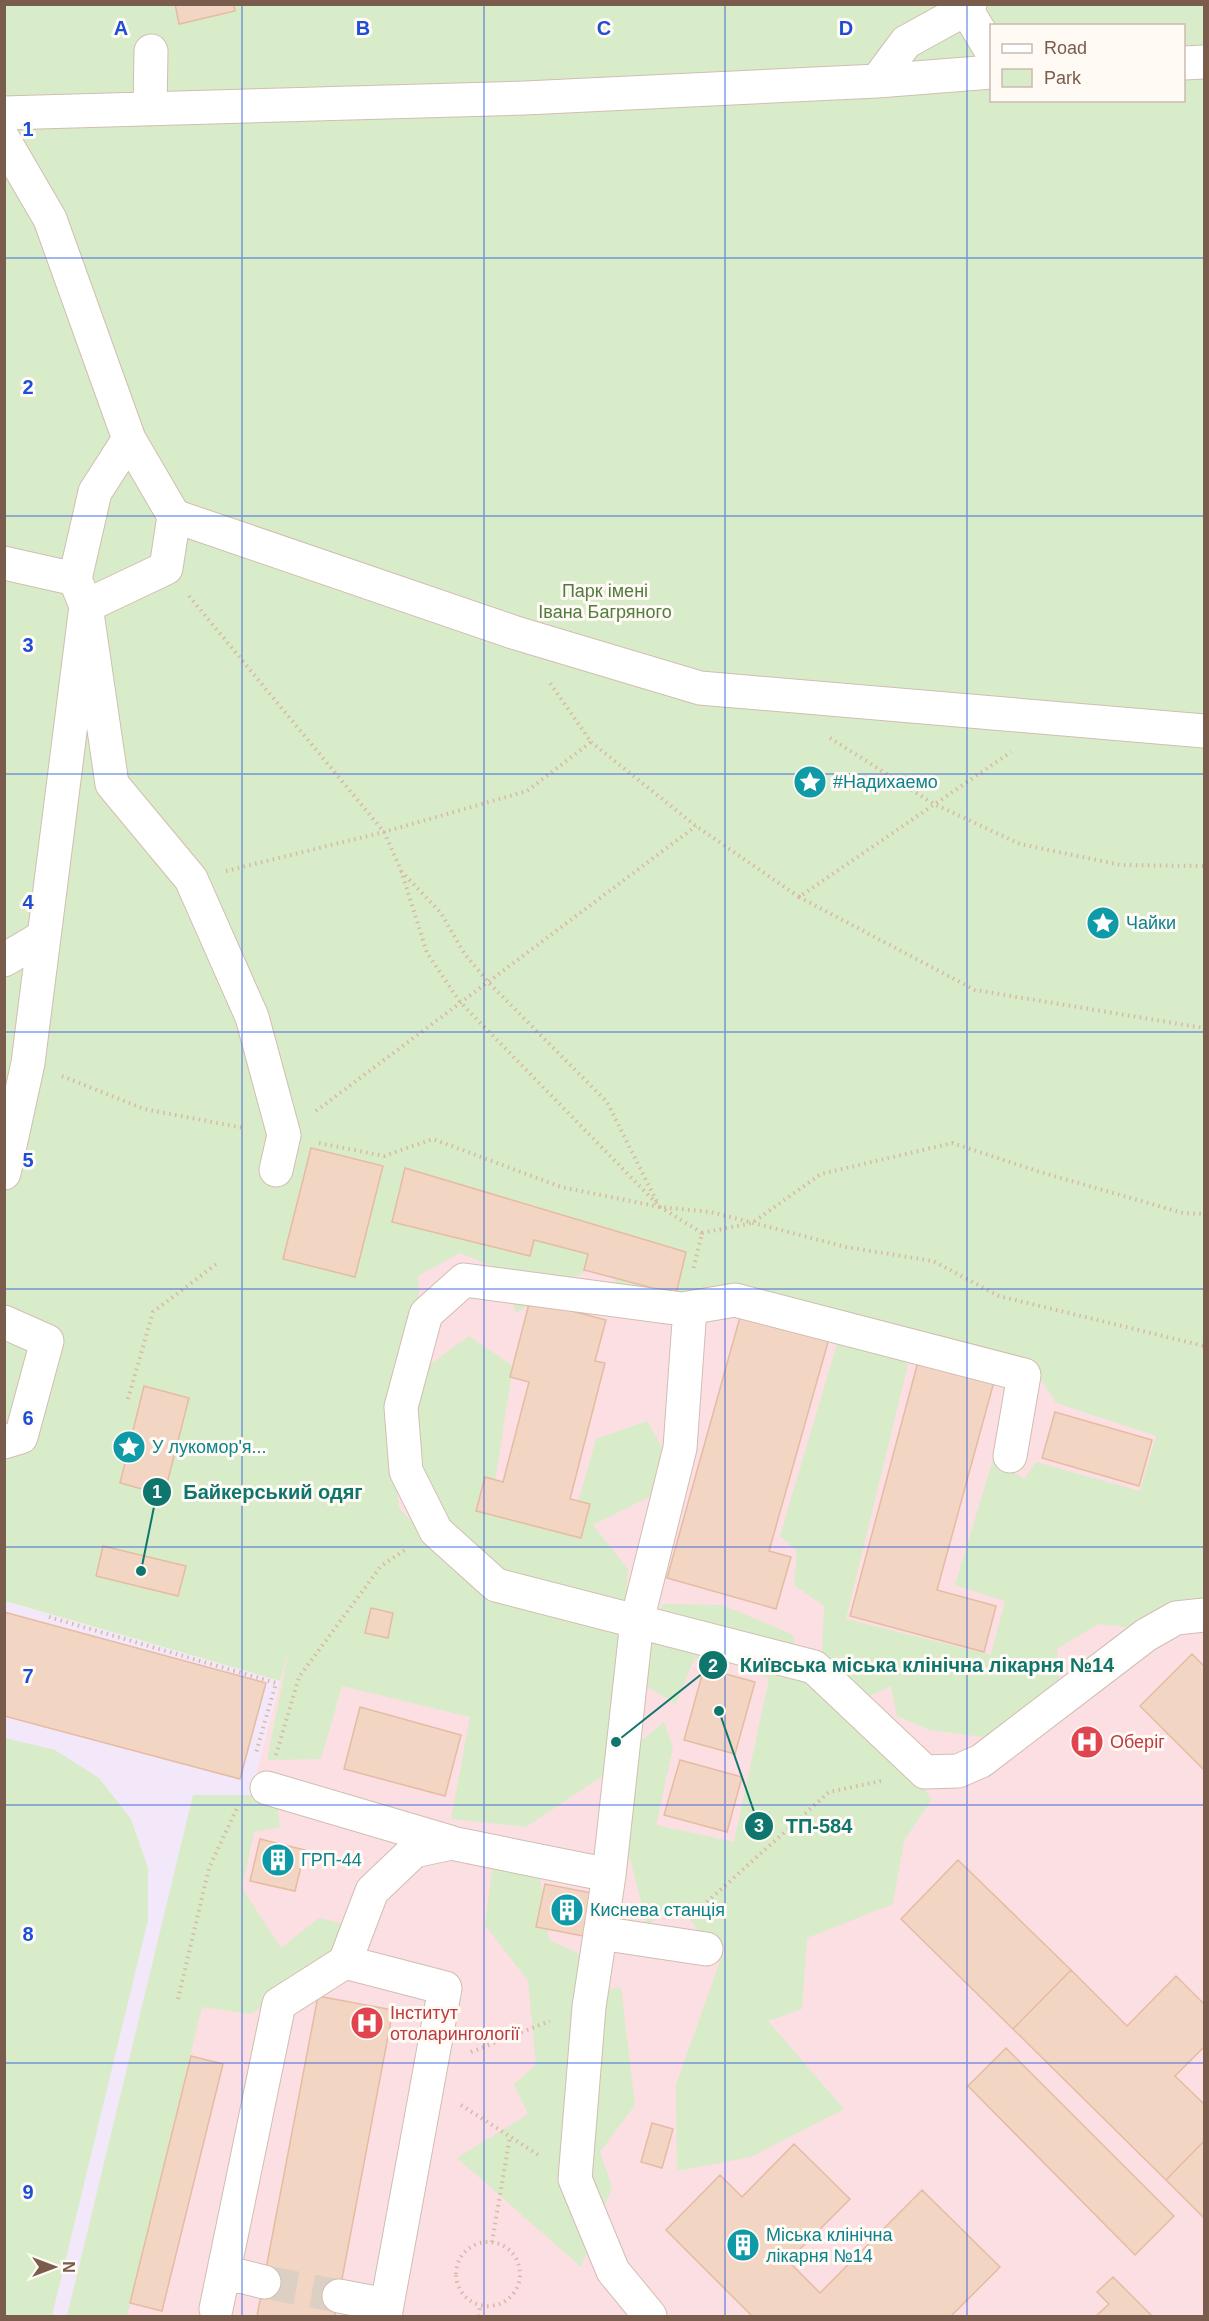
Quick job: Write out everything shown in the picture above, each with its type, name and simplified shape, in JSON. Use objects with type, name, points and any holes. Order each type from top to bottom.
[{"type":"lane","points":[[4,113],[525,98],[878,81],[990,63],[968,7],[906,42],[878,81]]},
{"type":"lane","points":[[150,109],[151,51]]},
{"type":"lane","points":[[1185,63],[1204,62]]},
{"type":"lane","points":[[4,140],[50,219],[129,439],[174,516],[166,568],[81,593],[4,563]]},
{"type":"lane","points":[[4,1173],[28,1063],[81,593],[95,492],[129,439]]},
{"type":"lane","points":[[174,516],[516,633],[700,688],[1204,731]]},
{"type":"lane","points":[[81,593],[112,784],[191,879],[252,1017],[284,1135],[276,1170]]},
{"type":"lane","points":[[4,960],[43,937]]},
{"type":"lane","points":[[1010,1456],[1024,1375],[735,1300],[686,1308],[464,1280],[426,1314],[400,1407],[406,1471],[436,1531],[496,1585],[814,1667],[925,1772],[958,1771],[981,1761],[1146,1635],[1176,1618],[1204,1615]]},
{"type":"lane","points":[[650,2316],[613,2271],[575,2179],[589,2007],[609,1875],[637,1621],[681,1448],[686,1308]]},
{"type":"lane","points":[[4,1322],[46,1341],[21,1437],[4,1442]]},
{"type":"lane","points":[[260,1775],[451,1843],[609,1875]]},
{"type":"lane","points":[[216,2309],[279,2004],[345,1962],[372,1892],[414,1851],[451,1843]]},
{"type":"lane","points":[[600,1933],[706,1949]]},
{"type":"lane","points":[[339,2296],[386,2311],[445,1988],[345,1962]]},
{"type":"lane","points":[[224,2272],[264,2282]]},
{"type":"path","points":[[166,568],[384,832],[400,870],[427,952],[460,1002],[660,1207],[702,1233],[752,1222],[821,1174],[952,1143],[1040,1172],[1183,1214],[1204,1214]]},
{"type":"path","points":[[548,679],[591,742],[696,826],[799,897],[975,990],[1204,1028]]},
{"type":"path","points":[[827,736],[934,804],[1020,844],[1121,865],[1204,866]]},
{"type":"path","points":[[191,879],[384,832],[527,791],[591,742]]},
{"type":"path","points":[[799,897],[1012,751]]},
{"type":"path","points":[[284,1135],[696,826]]},
{"type":"path","points":[[400,870],[441,913],[464,953],[488,982],[607,1102],[660,1207]]},
{"type":"path","points":[[28,1063],[144,1109],[384,1156],[433,1139],[561,1187],[660,1207],[711,1212],[846,1247],[933,1261],[999,1296],[1204,1346]]},
{"type":"path","points":[[686,1308],[702,1233]]},
{"type":"path","points":[[128,1399],[153,1312],[219,1262]]},
{"type":"path","points":[[260,1775],[299,1677],[381,1566],[436,1531]]},
{"type":"path","points":[[49,1617],[276,1683],[260,1775]]},
{"type":"path","points":[[662,1943],[829,1792],[925,1772]]},
{"type":"path","points":[[178,1999],[209,1869],[238,1805]]},
{"type":"path","points":[[575,2179],[510,2136],[429,2075],[589,2007]]},
{"type":"path","points":[[492,2242],[510,2136]]},
{"type":"path","points":[[480,2242],[492,2242],[504,2246],[514,2254],[520,2265],[520,2278],[516,2290],[508,2299],[497,2305],[480,2305],[463,2295],[456,2284],[455,2271],[459,2258],[468,2248],[480,2242]]},
{"type":"path","points":[[479,2316],[480,2305]]},
{"type":"shaded area","points":[[405,1168],[1204,1368],[1204,2316],[116,2316],[280,1681]]},
{"type":"shaded area","points":[[4,1601],[280,1681],[116,2316],[5,2316]]},
{"type":"green space","name":"Парк імені Івана Багряного","points":[[4,5],[1204,5],[1204,1601],[1190,1598],[1144,1629],[1098,1624],[1057,1649],[1060,1687],[998,1739],[930,1730],[897,1716],[891,1686],[869,1696],[858,1727],[903,1762],[932,1799],[904,1841],[893,1904],[807,1938],[802,2009],[768,2021],[844,2109],[751,2157],[677,2171],[676,2085],[720,1961],[679,1904],[647,1925],[628,1850],[639,1742],[664,1722],[673,1748],[656,1825],[734,1842],[769,1679],[732,1659],[694,1659],[676,1704],[643,1684],[662,1604],[722,1605],[792,1634],[809,1689],[822,1652],[824,1606],[794,1585],[797,1551],[780,1536],[838,1340],[886,1345],[908,1364],[846,1619],[991,1655],[1005,1601],[955,1585],[993,1459],[1024,1479],[1036,1462],[1140,1491],[1156,1436],[1056,1403],[1031,1364],[770,1297],[625,1310],[607,1258],[516,1313],[499,1269],[460,1253],[418,1276],[419,1313],[394,1450],[399,1508],[439,1551],[425,1476],[411,1421],[425,1368],[469,1336],[513,1366],[492,1500],[574,1517],[596,1439],[647,1421],[668,1457],[651,1496],[593,1525],[628,1569],[609,1772],[526,1827],[451,1819],[470,1717],[342,1686],[321,1759],[267,1760],[289,1649],[280,1681],[5,1601]]},
{"type":"green space","points":[[5,1738],[55,1750],[99,1778],[131,1819],[148,1868],[148,1920],[52,2316],[5,2316]]},
{"type":"green space","points":[[193,1795],[276,1795],[280,1827],[254,1832],[242,1888],[281,1948],[319,1918],[361,1928],[339,1963],[250,2014],[202,2007],[127,2316],[67,2316]]},
{"type":"green space","points":[[492,1868],[539,1870],[549,1940],[580,1954],[579,1994],[621,1987],[635,2105],[600,2152],[612,2187],[581,2267],[457,2158],[528,2114],[514,2084],[536,2065],[528,1981],[485,1925]]},
{"type":"building","points":[[175,4],[234,4],[235,11],[179,24]]},
{"type":"building","points":[[311,1148],[383,1166],[355,1277],[283,1259]]},
{"type":"building","points":[[405,1168],[686,1252],[676,1294],[584,1270],[588,1254],[534,1240],[530,1256],[392,1222]]},
{"type":"building","points":[[530,1300],[606,1320],[595,1361],[605,1363],[570,1499],[590,1504],[581,1538],[476,1511],[485,1477],[503,1482],[529,1382],[510,1377]]},
{"type":"building","points":[[742,1310],[830,1335],[769,1551],[791,1557],[776,1609],[667,1578]]},
{"type":"building","points":[[919,1358],[995,1378],[937,1590],[996,1606],[984,1652],[850,1616]]},
{"type":"building","points":[[144,1386],[189,1398],[164,1495],[120,1483]]},
{"type":"building","points":[[1055,1412],[1152,1440],[1139,1486],[1042,1458]]},
{"type":"building","points":[[103,1546],[186,1566],[178,1596],[96,1576]]},
{"type":"building","points":[[371,1608],[393,1613],[388,1638],[365,1633]]},
{"type":"building","points":[[4,1612],[266,1683],[240,1779],[4,1716]]},
{"type":"building","points":[[1192,1654],[1204,1666],[1204,1770],[1140,1706]]},
{"type":"building","points":[[704,1668],[755,1682],[735,1754],[684,1740]]},
{"type":"building","points":[[360,1707],[461,1735],[445,1796],[344,1769]]},
{"type":"building","points":[[680,1760],[742,1777],[727,1832],[664,1815]]},
{"type":"building","name":"ГРП-44","points":[[260,1839],[305,1850],[295,1891],[250,1881]]},
{"type":"building","points":[[958,1860],[1071,1970],[1013,2029],[901,1919]]},
{"type":"building","name":"Киснева станція","points":[[545,1884],[597,1894],[589,1937],[536,1927]]},
{"type":"building","points":[[1071,1970],[1127,2026],[1176,1976],[1204,2004],[1204,2047],[1175,2076],[1204,2104],[1204,2141],[1166,2180],[1013,2029]]},
{"type":"building","points":[[318,1996],[393,2010],[335,2316],[257,2316]]},
{"type":"building","points":[[1006,2048],[1174,2216],[1135,2255],[968,2086]]},
{"type":"building","points":[[191,2056],[223,2064],[162,2311],[130,2303]]},
{"type":"building","points":[[652,2123],[673,2129],[662,2168],[641,2162]]},
{"type":"building","points":[[1204,2141],[1204,2218],[1166,2180]]},
{"type":"building","name":"Міська клінічна лікарня №14","points":[[794,2144],[850,2199],[788,2261],[820,2293],[922,2190],[1000,2267],[951,2316],[752,2316],[666,2230],[720,2175],[742,2197]]},
{"type":"building","points":[[1113,2277],[1152,2316],[1096,2316],[1109,2304],[1097,2292]]},
{"type":"tunnel","points":[[264,2282],[339,2296]]},
{"type":"place","name":"#Надихаемо","points":[[810,782]]},
{"type":"place","name":"Чайки","points":[[1103,923]]},
{"type":"place","name":"У лукомор'я...","points":[[129,1447]]},
{"type":"place","name":"Байкерський одяг","points":[[141,1571]]},
{"type":"place","name":"ТП-584","points":[[719,1711]]},
{"type":"place","name":"Київська міська клінічна лікарня №14","points":[[616,1742]]},
{"type":"place","name":"Оберіг","points":[[1087,1742]]},
{"type":"place","name":"ГРП-44","points":[[278,1860]]},
{"type":"place","name":"Киснева станція","points":[[567,1910]]},
{"type":"place","name":"Інститут отоларингології","points":[[367,2023]]},
{"type":"place","name":"Міська клінічна лікарня №14","points":[[743,2245]]}]
